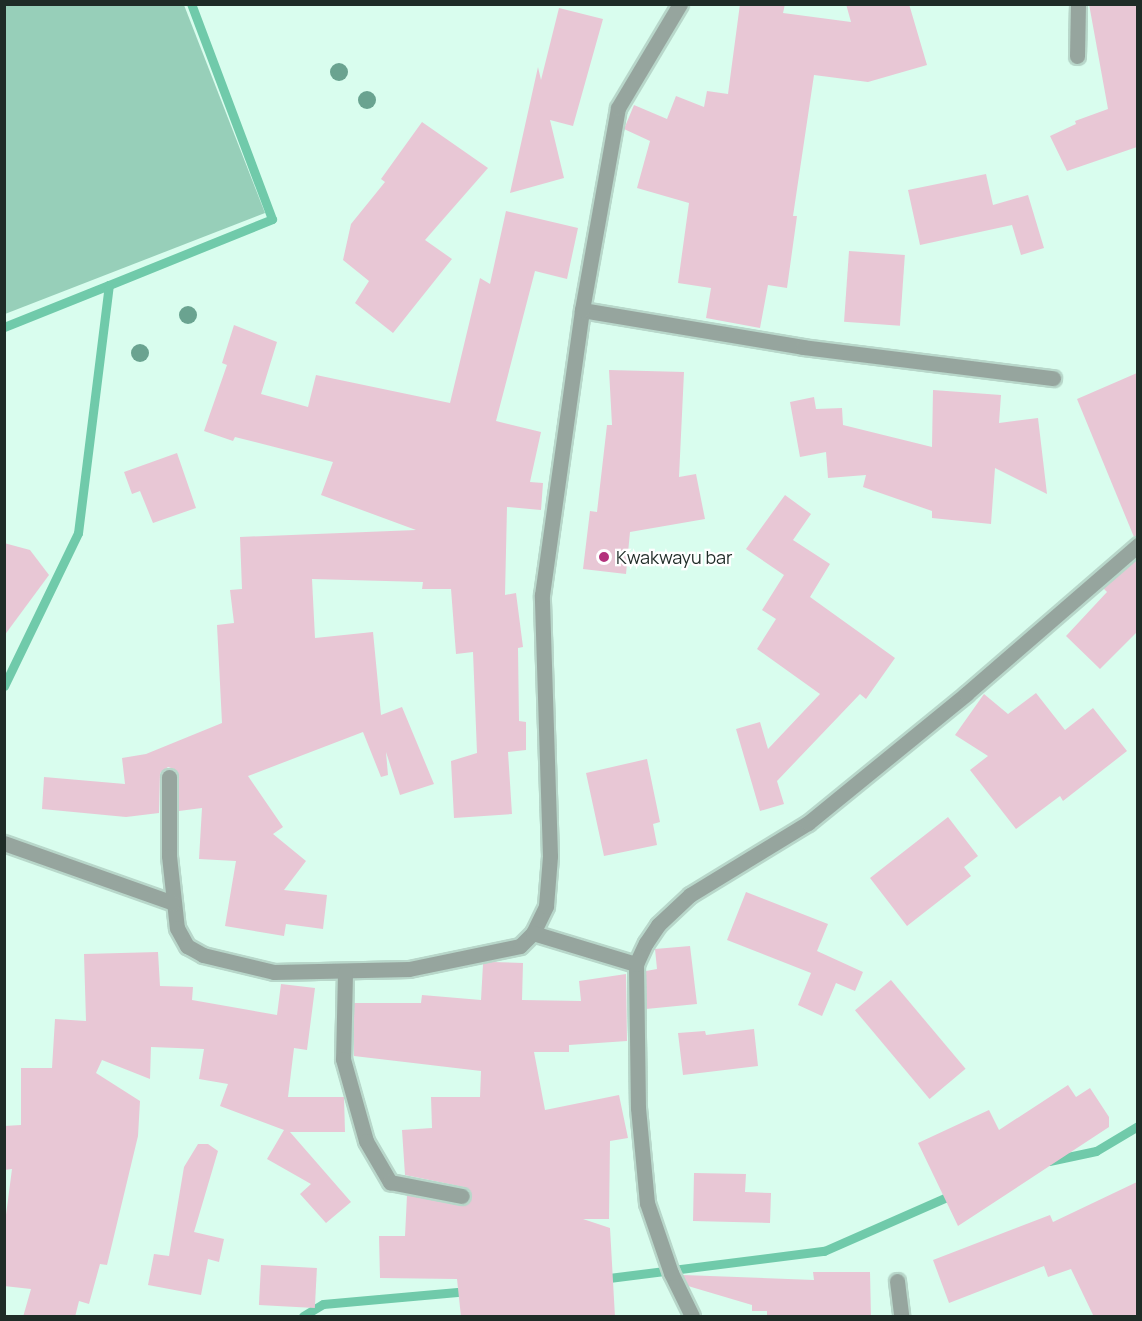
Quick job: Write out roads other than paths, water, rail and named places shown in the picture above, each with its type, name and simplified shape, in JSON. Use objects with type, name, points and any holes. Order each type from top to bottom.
[{"type":"street","points":[[169,777],[172,903],[177,928],[187,946],[203,955],[274,972],[345,973],[409,969],[465,960],[520,946],[533,933],[546,906],[550,856],[542,595],[582,310],[618,108],[680,4]]},
{"type":"street","points":[[1077,56],[1078,4]]},
{"type":"street","points":[[582,310],[780,344],[1053,378]]},
{"type":"street","points":[[692,1317],[671,1273],[647,1203],[639,1108],[636,964],[658,926],[690,895],[808,823],[966,694],[1137,545]]},
{"type":"street","points":[[4,843],[172,903]]},
{"type":"street","points":[[533,933],[636,964]]},
{"type":"street","points":[[345,973],[344,1059],[366,1141],[390,1182],[462,1196]]},
{"type":"street","points":[[897,1281],[901,1317]]},
{"type":"waterway","points":[[4,686],[78,533],[109,285],[272,219],[191,4]]},
{"type":"waterway","points":[[4,327],[109,285]]},
{"type":"waterway","points":[[1049,1161],[1096,1151],[1138,1126]]},
{"type":"waterway","points":[[601,1279],[824,1251],[954,1194]]},
{"type":"waterway","points":[[303,1316],[323,1304],[468,1291]]},
{"type":"place","name":"Kwakwayu bar","points":[[604,557]]}]
